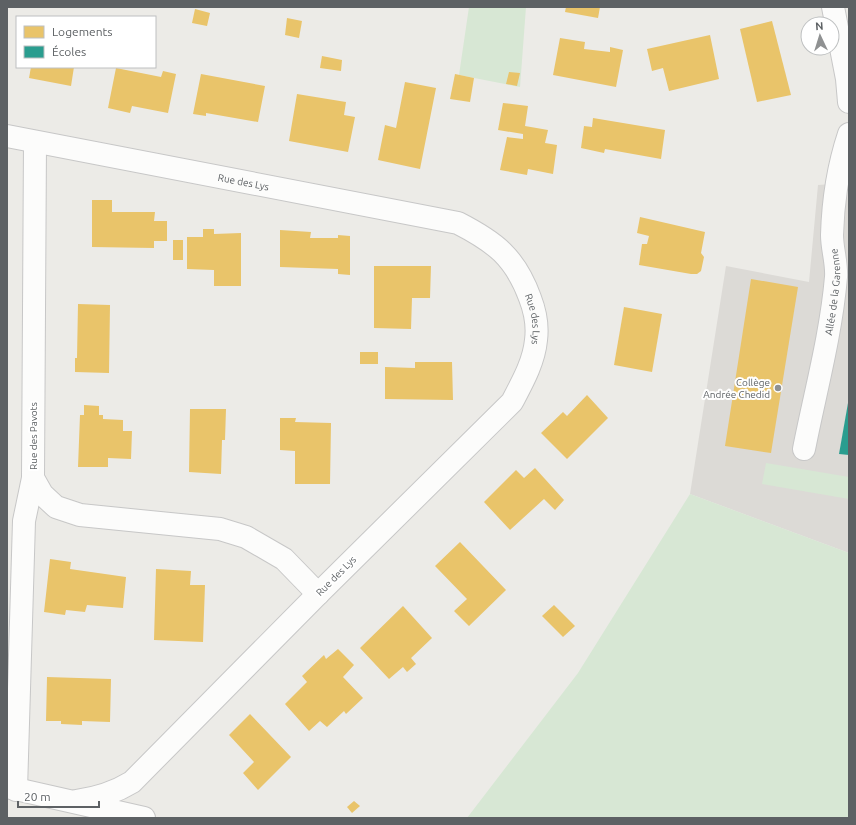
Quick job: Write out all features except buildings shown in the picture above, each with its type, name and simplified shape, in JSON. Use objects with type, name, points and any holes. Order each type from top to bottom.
[{"type":"street","points":[[839,12],[849,102]]},
{"type":"street","name":"Allée de la Garenne","points":[[804,449],[830,323],[843,276],[832,236],[836,182],[849,134]]},
{"type":"street","name":"Rue des Lys","points":[[7,136],[35,143],[458,223],[481,235],[502,252],[519,272],[535,312],[536,340],[529,368],[512,402],[318,594],[132,782],[115,793],[77,802]]},
{"type":"street","name":"Rue des Pavots","points":[[35,143],[33,478],[42,494],[56,507],[80,515],[220,529],[246,537],[284,559],[318,594]]},
{"type":"street","points":[[33,478],[24,521],[12,788],[144,818]]},
{"type":"shaded area","name":"Collège Andrée Chedid","points":[[847,183],[849,227],[849,553],[690,494],[726,266],[809,282],[818,185]]},
{"type":"green space","points":[[469,7],[526,7],[520,87],[459,75]]},
{"type":"green space","points":[[766,463],[849,477],[849,499],[762,484]]},
{"type":"green space","points":[[690,494],[849,553],[849,818],[467,818],[578,673]]},
{"type":"place","name":"Collège Andrée Chedid","points":[[778,388]]}]
